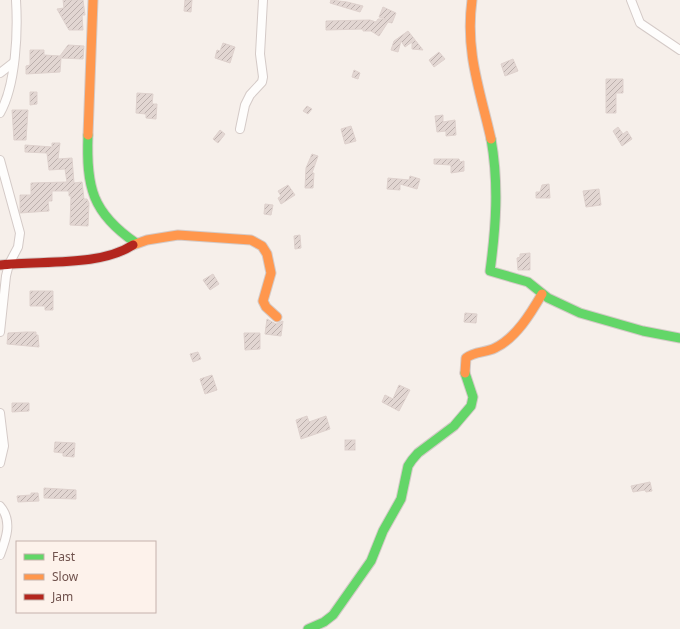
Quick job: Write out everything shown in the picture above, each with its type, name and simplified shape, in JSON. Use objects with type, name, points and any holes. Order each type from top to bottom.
[{"type":"street","points":[[0,113],[6,101],[13,63],[16,38],[16,0]]},
{"type":"street","points":[[93,0],[87,158],[88,176],[96,203],[104,217],[119,232],[136,243]]},
{"type":"street","points":[[240,129],[245,105],[250,95],[262,82],[263,77],[260,54],[263,0]]},
{"type":"street","points":[[472,0],[468,37],[477,90],[490,138],[495,170],[495,221],[490,271],[528,282],[542,294],[580,312],[644,331],[680,338]]},
{"type":"street","points":[[631,0],[640,23],[680,50]]},
{"type":"street","points":[[0,73],[13,63]]},
{"type":"street","points":[[0,160],[20,233],[18,247],[4,264],[0,332]]},
{"type":"street","points":[[4,264],[45,261],[71,262],[122,252],[136,243],[184,235],[255,241],[262,246],[267,254],[270,265],[270,273],[264,295],[264,302],[277,316]]},
{"type":"street","points":[[308,629],[324,622],[333,615],[371,561],[383,531],[401,499],[408,466],[412,460],[454,426],[471,406],[473,397],[464,370],[466,358],[472,354],[497,347],[504,342],[535,305],[542,294]]},
{"type":"street","points":[[0,413],[4,446],[0,463]]},
{"type":"street","points":[[0,506],[7,516],[8,524],[0,556]]},
{"type":"building","points":[[63,0],[83,0],[85,15],[82,15],[83,30],[69,30],[57,9],[64,8]]},
{"type":"building","points":[[185,0],[192,0],[191,12],[184,11]]},
{"type":"building","points":[[331,0],[363,6],[360,12],[330,3]]},
{"type":"building","points":[[383,7],[396,13],[392,23],[388,22],[379,36],[371,31],[363,31],[363,29],[326,30],[326,21],[370,20],[376,22],[378,19],[386,19],[379,17]]},
{"type":"building","points":[[408,31],[423,50],[412,49],[412,42],[405,47],[401,41],[398,52],[391,50],[394,41]]},
{"type":"building","points":[[223,43],[235,47],[230,63],[215,58],[217,50],[220,51]]},
{"type":"building","points":[[68,45],[84,46],[83,59],[61,58],[60,72],[26,74],[26,66],[30,65],[30,50],[44,50],[44,55],[60,56]]},
{"type":"building","points":[[439,52],[445,59],[434,67],[429,60]]},
{"type":"building","points":[[513,59],[518,71],[505,76],[501,64]]},
{"type":"building","points":[[354,70],[360,73],[358,79],[352,77]]},
{"type":"building","points":[[606,79],[623,79],[623,93],[616,93],[616,113],[606,113]]},
{"type":"building","points":[[30,92],[37,92],[37,104],[30,105]]},
{"type":"building","points":[[137,93],[153,94],[152,104],[157,104],[156,119],[146,118],[146,114],[136,113]]},
{"type":"building","points":[[307,106],[312,109],[308,114],[303,111]]},
{"type":"building","points":[[12,110],[28,110],[26,140],[14,140]]},
{"type":"building","points":[[443,115],[443,122],[455,120],[456,135],[446,136],[446,131],[437,132],[435,116]]},
{"type":"building","points":[[351,126],[356,141],[345,144],[341,129]]},
{"type":"building","points":[[618,127],[623,134],[627,131],[632,139],[622,146],[613,131]]},
{"type":"building","points":[[220,130],[225,134],[218,143],[213,139]]},
{"type":"building","points":[[52,143],[60,143],[58,159],[72,158],[74,183],[82,182],[84,199],[87,199],[89,203],[88,226],[70,225],[71,196],[69,196],[69,191],[52,191],[52,201],[48,201],[49,211],[20,213],[20,195],[31,195],[31,183],[67,182],[65,169],[49,170],[47,153],[25,152],[25,145],[52,147]]},
{"type":"building","points":[[312,154],[318,156],[312,173],[314,173],[313,188],[305,188],[306,168]]},
{"type":"building","points":[[434,159],[459,159],[460,162],[464,161],[464,171],[451,173],[451,165],[434,164]]},
{"type":"building","points":[[410,176],[420,179],[417,189],[400,184],[400,190],[387,189],[388,178],[409,180]]},
{"type":"building","points":[[549,184],[550,198],[536,198],[536,192],[540,192],[542,185]]},
{"type":"building","points":[[288,185],[295,195],[281,204],[278,198],[281,196],[278,191]]},
{"type":"building","points":[[599,189],[601,205],[586,207],[583,191]]},
{"type":"building","points":[[265,204],[273,205],[271,215],[264,214]]},
{"type":"building","points":[[300,235],[301,248],[295,249],[294,236]]},
{"type":"building","points":[[530,253],[530,270],[518,270],[517,258],[520,257],[520,254]]},
{"type":"building","points":[[213,274],[219,284],[210,290],[203,280]]},
{"type":"building","points":[[30,291],[53,291],[53,310],[45,310],[45,306],[30,306]]},
{"type":"building","points":[[465,313],[477,314],[476,323],[464,322]]},
{"type":"building","points":[[267,319],[276,324],[283,321],[281,336],[265,334]]},
{"type":"building","points":[[36,332],[36,335],[38,335],[39,347],[7,344],[8,333]]},
{"type":"building","points":[[244,333],[260,333],[260,349],[245,350]]},
{"type":"building","points":[[198,352],[201,359],[193,362],[190,354]]},
{"type":"building","points":[[212,375],[217,390],[205,394],[200,379]]},
{"type":"building","points":[[399,385],[410,390],[399,411],[382,402],[385,395],[393,399]]},
{"type":"building","points":[[12,403],[29,403],[29,411],[12,412]]},
{"type":"building","points":[[307,416],[309,422],[326,416],[330,429],[301,439],[296,420]]},
{"type":"building","points":[[345,440],[355,440],[355,450],[345,450]]},
{"type":"building","points":[[55,442],[75,443],[74,457],[63,456],[63,453],[54,452]]},
{"type":"building","points":[[650,482],[652,491],[646,492],[645,490],[633,492],[631,486]]},
{"type":"building","points":[[44,488],[76,490],[76,499],[44,498]]},
{"type":"building","points":[[31,493],[38,493],[39,501],[18,502],[17,496],[31,495]]},
{"type":"traffic: fast","points":[[88,135],[88,170],[95,197],[101,209],[110,221],[121,232],[136,243]]},
{"type":"traffic: fast","points":[[491,139],[494,156],[496,205],[490,271],[528,282],[548,298],[580,313],[643,331],[680,338]]},
{"type":"traffic: fast","points":[[308,629],[324,622],[333,615],[371,561],[383,531],[401,499],[408,466],[412,460],[418,453],[454,426],[471,406],[473,397],[465,373]]},
{"type":"traffic: slow","points":[[88,135],[93,0]]},
{"type":"traffic: slow","points":[[472,0],[470,19],[472,54],[478,87],[491,139]]},
{"type":"traffic: slow","points":[[133,245],[147,240],[178,235],[251,240],[262,246],[267,254],[271,273],[263,301],[266,307],[277,317]]},
{"type":"traffic: slow","points":[[465,373],[466,358],[473,354],[488,351],[503,344],[516,332],[528,317],[542,294]]},
{"type":"traffic: jam","points":[[0,265],[87,260],[104,257],[133,245]]}]
